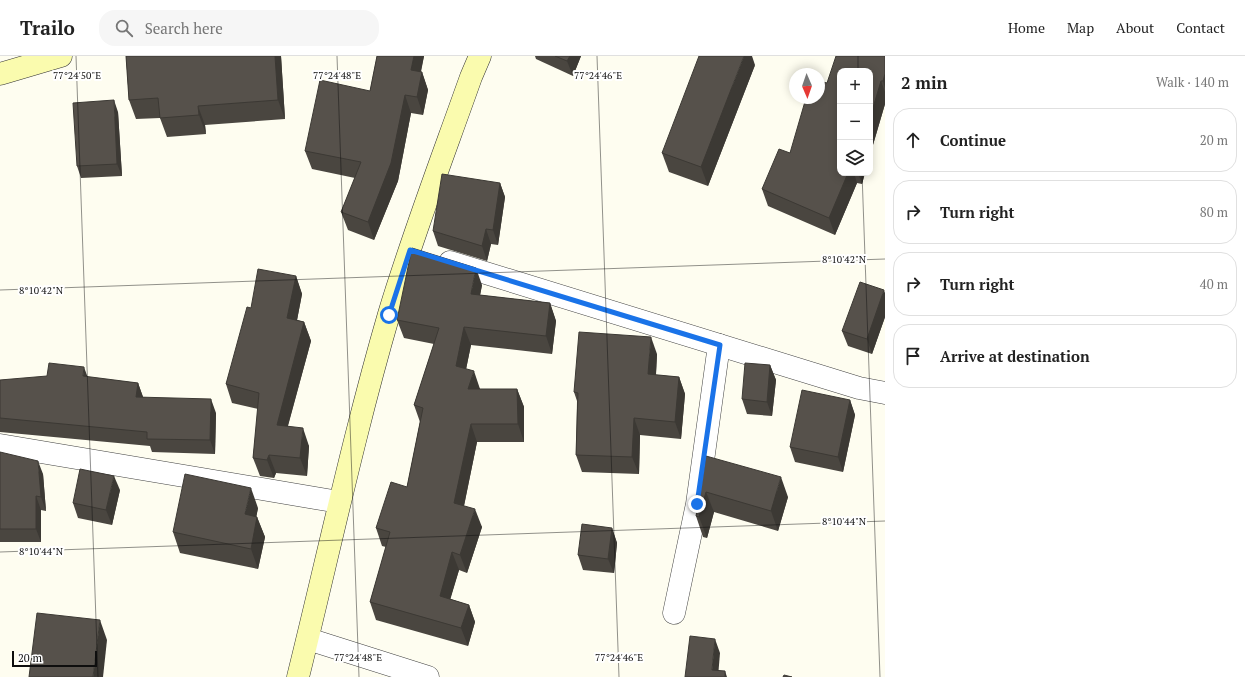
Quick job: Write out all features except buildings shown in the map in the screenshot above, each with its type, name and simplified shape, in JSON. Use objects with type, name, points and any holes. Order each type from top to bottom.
[{"type":"street","points":[[0,74],[61,56]]},
{"type":"street","points":[[298,677],[339,502],[389,315],[470,77],[480,56]]},
{"type":"street","points":[[410,250],[859,388],[885,393]]},
{"type":"street","points":[[674,613],[697,504],[720,345]]},
{"type":"street","points":[[0,445],[339,502]]},
{"type":"street","points":[[308,639],[428,677]]},
{"type":"route","points":[[389,315],[410,250],[720,345],[697,504]]}]
